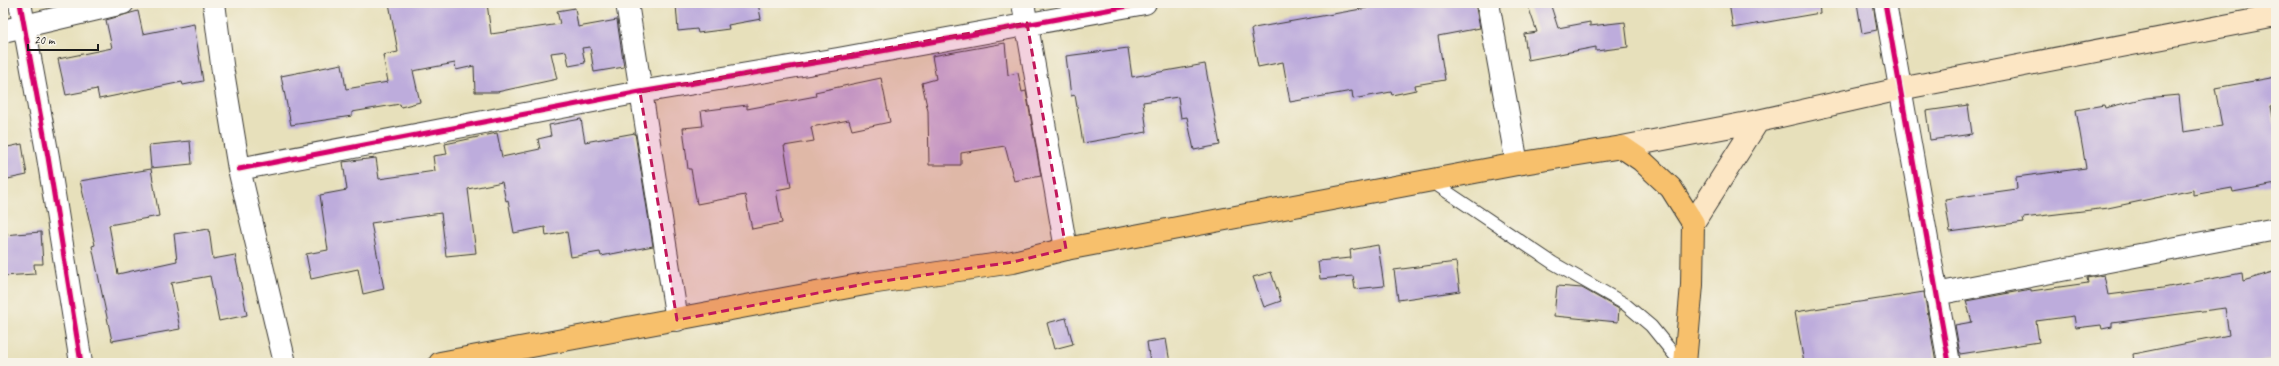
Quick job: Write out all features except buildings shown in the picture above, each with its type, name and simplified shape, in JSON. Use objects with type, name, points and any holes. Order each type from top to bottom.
[{"type":"main road","points":[[440,363],[870,283],[1013,262],[1066,249],[1517,164],[1622,147],[1758,121],[1900,89],[2276,16]]},
{"type":"main road","points":[[1685,363],[1692,285],[1693,223],[1758,121]]},
{"type":"main road","points":[[1622,147],[1641,160],[1671,188],[1693,223]]},
{"type":"street","points":[[20,3],[48,156],[81,363]]},
{"type":"street","points":[[3,31],[123,3]]},
{"type":"street","points":[[214,3],[223,72],[240,169],[285,363]]},
{"type":"street","points":[[627,3],[677,320]]},
{"type":"street","points":[[240,169],[640,92],[838,59],[1025,13],[1145,3]]},
{"type":"street","points":[[1488,3],[1517,164]]},
{"type":"street","points":[[1885,3],[1949,363]]},
{"type":"street","points":[[2275,3],[2276,10]]},
{"type":"street","points":[[1025,13],[1066,249]]},
{"type":"street","points":[[1936,294],[2276,229]]},
{"type":"lane","points":[[1431,181],[1554,263],[1625,304],[1651,326],[1681,363]]},
{"type":"highlighted area","points":[[1027,23],[1066,249],[1013,262],[870,283],[677,320],[640,92]]},
{"type":"cycle path","points":[[20,3],[48,157],[81,363]]},
{"type":"cycle path","points":[[239,169],[640,92],[838,59],[1145,3]]},
{"type":"cycle path","points":[[1885,3],[1949,363]]}]
